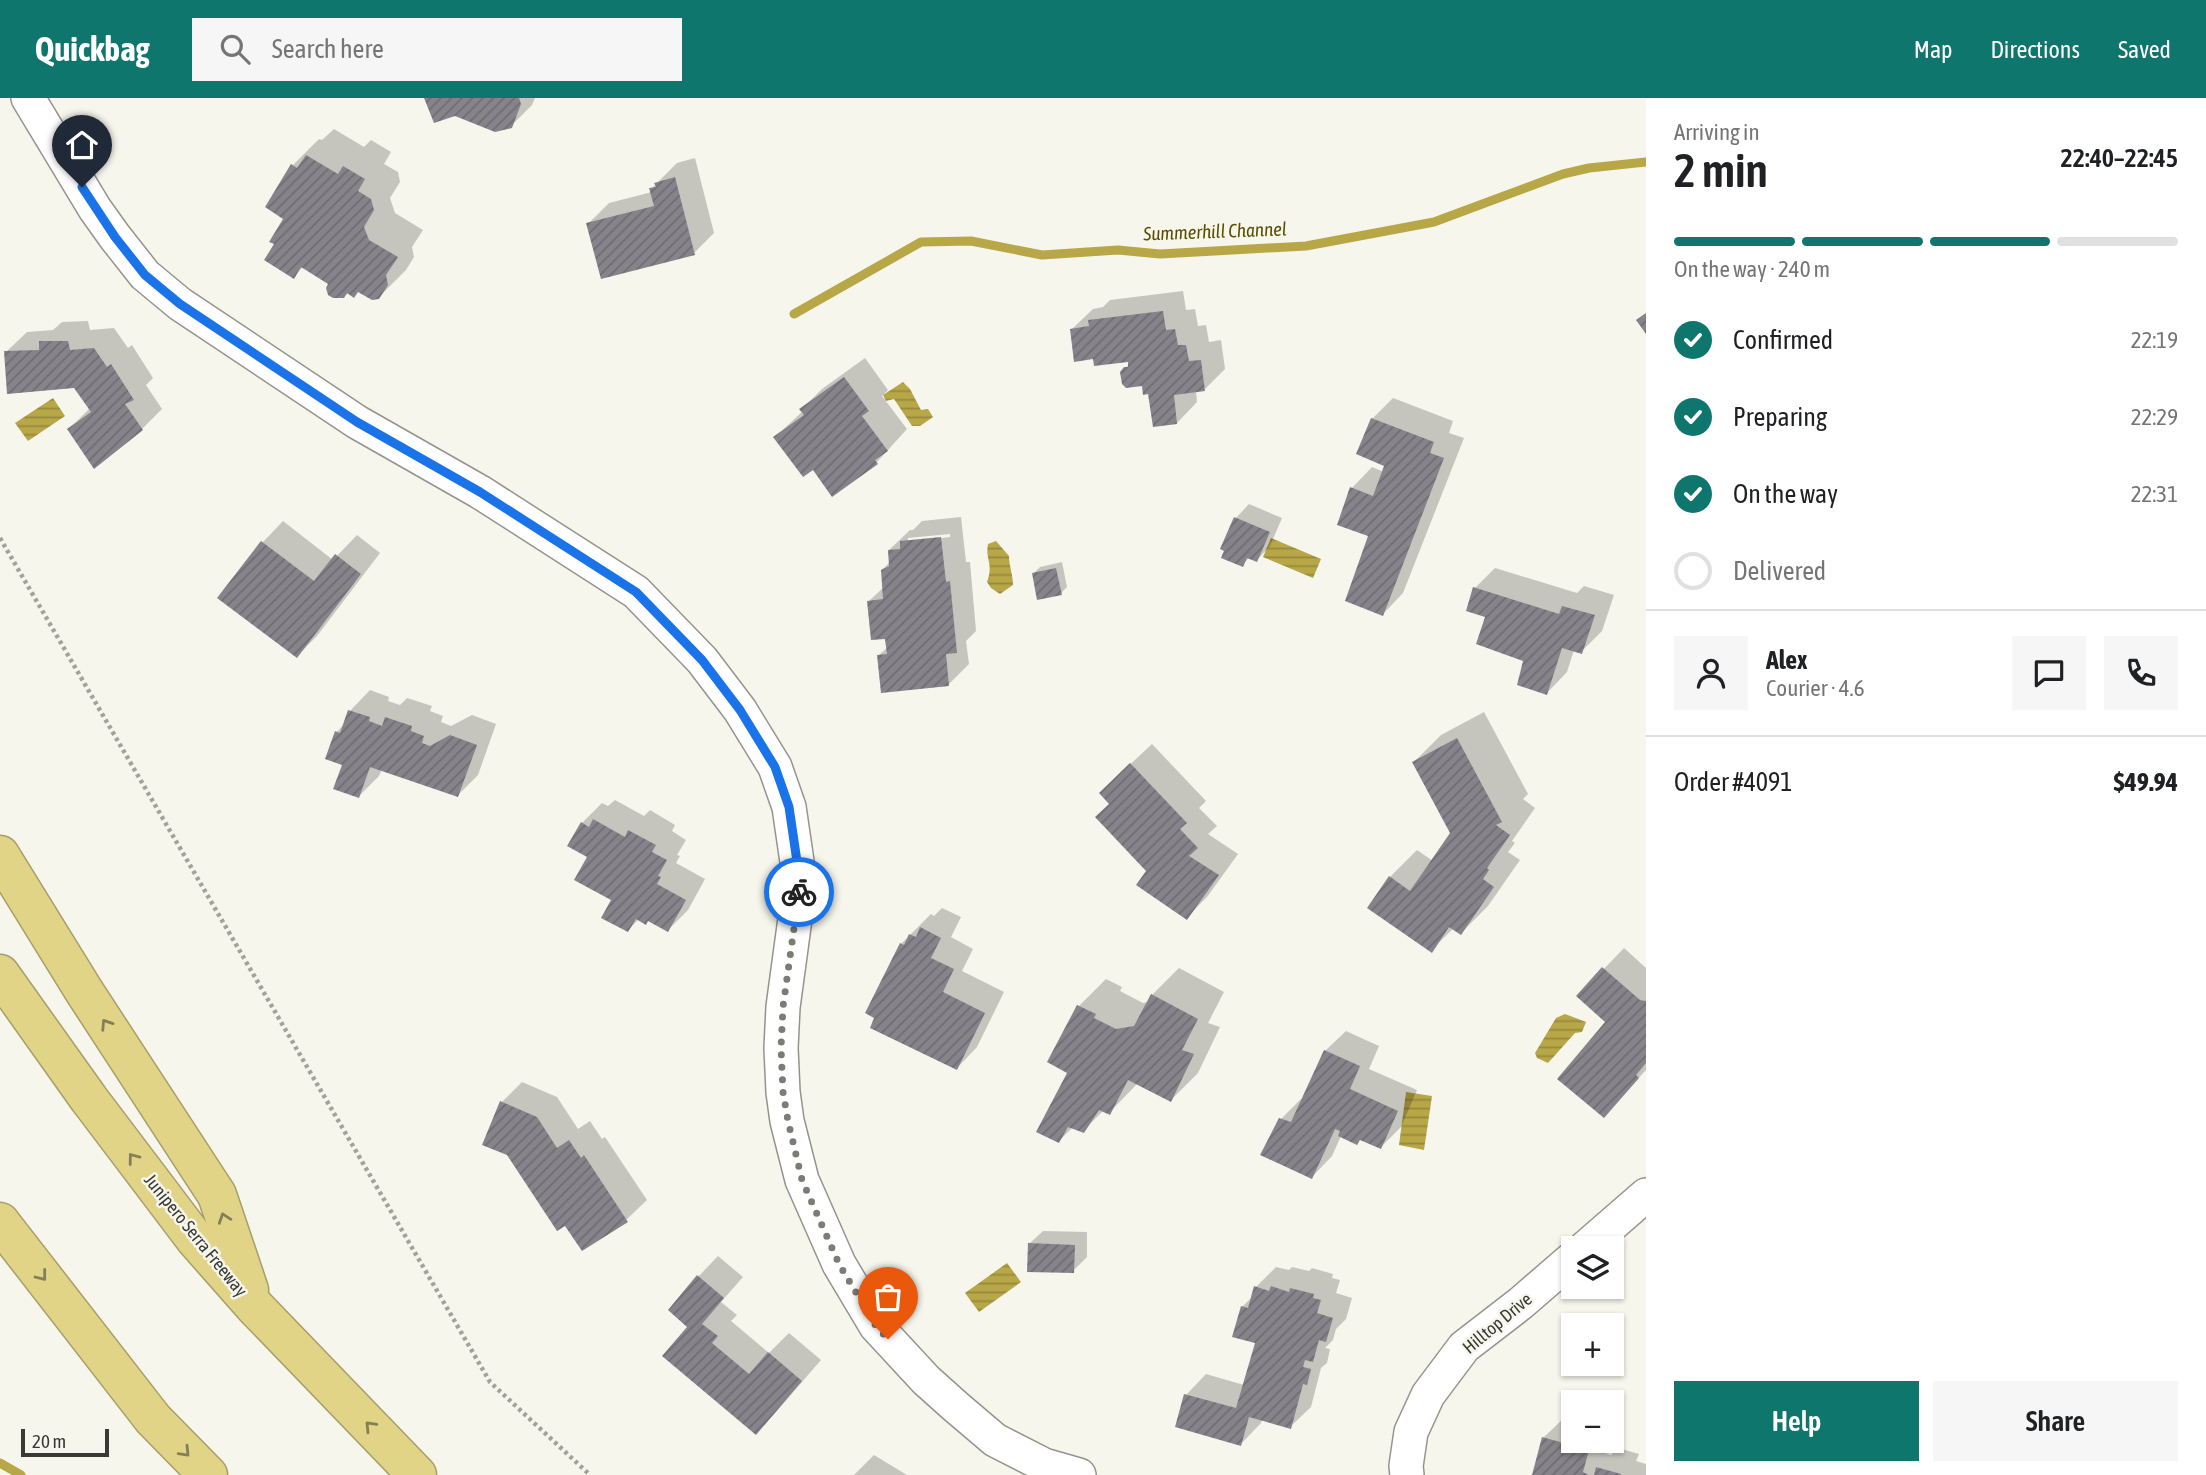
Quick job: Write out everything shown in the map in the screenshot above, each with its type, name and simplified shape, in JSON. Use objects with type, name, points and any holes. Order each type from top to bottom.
[{"type":"highway","points":[[0,855],[84,991],[217,1195],[254,1306]]},
{"type":"highway","name":"Junipero Serra Freeway","points":[[0,974],[186,1228],[254,1306],[418,1475]]},
{"type":"highway","points":[[0,1222],[153,1419],[208,1475]]},
{"type":"street","points":[[28,98],[95,209],[145,275],[180,304],[357,422],[480,492],[636,592],[702,660],[740,710],[775,767],[789,807],[800,882],[783,1007],[783,1092],[802,1180],[839,1264],[876,1326],[926,1380],[955,1406],[995,1440],[1044,1465],[1079,1475]]},
{"type":"street","points":[[1599,1236],[1646,1195]]},
{"type":"street","name":"Hilltop Drive","points":[[1407,1475],[1411,1432],[1428,1395],[1464,1348],[1561,1268]]},
{"type":"path","points":[[0,538],[490,1382],[590,1475]]},
{"type":"shaded area","points":[[903,382],[910,389],[921,410],[928,409],[933,417],[920,426],[912,426],[894,399],[886,401],[883,395]]},
{"type":"shaded area","points":[[53,398],[65,416],[28,441],[15,423]]},
{"type":"shaded area","points":[[1271,538],[1321,559],[1313,578],[1263,557]]},
{"type":"shaded area","points":[[996,541],[1009,556],[1013,581],[1013,585],[1000,594],[987,582],[990,571],[988,544]]},
{"type":"shaded area","points":[[1565,1014],[1586,1022],[1582,1032],[1575,1033],[1548,1063],[1537,1058],[1535,1053],[1556,1018]]},
{"type":"shaded area","points":[[1406,1092],[1432,1096],[1424,1150],[1399,1145]]},
{"type":"shaded area","points":[[1007,1263],[1021,1282],[979,1312],[965,1293]]},
{"type":"building","points":[[424,98],[519,98],[521,104],[512,128],[495,132],[455,116],[434,123]]},
{"type":"building","points":[[306,155],[338,174],[343,166],[365,179],[358,191],[371,199],[374,210],[364,227],[369,240],[398,257],[386,275],[388,285],[379,299],[372,300],[358,292],[354,298],[347,293],[344,298],[333,298],[328,295],[328,284],[301,267],[294,279],[264,260],[274,244],[269,242],[283,219],[265,207],[291,164],[297,168]]},
{"type":"building","points":[[675,177],[695,255],[601,279],[586,223],[654,206],[649,188],[656,187],[654,183]]},
{"type":"building","points":[[1163,311],[1166,330],[1175,329],[1178,345],[1186,345],[1189,361],[1201,360],[1205,391],[1174,395],[1177,424],[1153,427],[1148,394],[1143,395],[1142,386],[1126,388],[1122,384],[1120,372],[1124,367],[1128,367],[1128,362],[1094,366],[1093,359],[1074,362],[1070,329],[1089,326],[1088,320]]},
{"type":"building","points":[[1646,313],[1646,334],[1636,320]]},
{"type":"building","points":[[39,341],[68,341],[70,350],[94,348],[107,367],[111,364],[134,400],[125,404],[143,430],[94,469],[67,429],[91,412],[74,388],[7,394],[4,351],[39,350]]},
{"type":"building","points":[[844,377],[869,411],[862,416],[888,451],[875,460],[878,464],[832,497],[813,470],[803,477],[773,437],[804,415],[799,409]]},
{"type":"building","points":[[1371,418],[1434,442],[1430,453],[1444,458],[1383,616],[1345,601],[1368,536],[1337,525],[1350,487],[1373,496],[1384,466],[1356,454]]},
{"type":"building","points":[[1234,517],[1270,532],[1257,562],[1247,558],[1243,567],[1221,558],[1224,551],[1220,549]]},
{"type":"building","points":[[941,537],[946,582],[950,581],[957,653],[946,654],[949,686],[881,693],[877,655],[887,654],[885,639],[871,640],[867,601],[883,599],[881,570],[889,566],[888,550],[900,549],[900,541]]},
{"type":"building","points":[[261,541],[314,581],[335,554],[361,574],[297,658],[217,598]]},
{"type":"building","points":[[1056,568],[1062,595],[1037,600],[1032,573]]},
{"type":"building","points":[[1473,587],[1559,614],[1562,606],[1595,615],[1582,654],[1562,648],[1547,695],[1517,685],[1523,661],[1476,644],[1485,617],[1466,611]]},
{"type":"building","points":[[348,710],[370,717],[369,721],[382,726],[385,717],[412,726],[411,731],[424,736],[422,743],[430,746],[450,735],[477,745],[458,797],[370,767],[359,798],[333,789],[342,765],[325,759],[335,731],[340,733]]},
{"type":"building","points":[[1457,738],[1502,822],[1496,825],[1510,835],[1487,868],[1489,870],[1483,879],[1494,887],[1461,935],[1449,927],[1432,953],[1367,908],[1389,876],[1410,891],[1450,833],[1412,762]]},
{"type":"building","points":[[1130,763],[1187,823],[1180,829],[1198,848],[1189,856],[1219,875],[1187,920],[1136,885],[1146,871],[1095,817],[1109,804],[1099,793]]},
{"type":"building","points":[[593,819],[625,837],[628,830],[656,845],[652,852],[667,860],[658,876],[661,877],[657,884],[686,900],[668,932],[648,921],[646,925],[636,919],[628,932],[601,918],[611,900],[574,880],[587,857],[567,846],[581,822],[589,827]]},
{"type":"building","points":[[920,927],[941,938],[931,958],[954,969],[943,992],[985,1013],[957,1070],[870,1028],[874,1018],[865,1013],[900,943],[904,945],[909,934],[916,937]]},
{"type":"building","points":[[1602,967],[1640,1000],[1646,1001],[1646,1063],[1636,1075],[1639,1078],[1604,1118],[1557,1079],[1605,1022],[1576,996]]},
{"type":"building","points":[[1151,994],[1198,1019],[1182,1050],[1194,1054],[1171,1102],[1128,1080],[1110,1115],[1099,1110],[1084,1133],[1068,1127],[1059,1143],[1036,1132],[1067,1073],[1047,1062],[1077,1005],[1096,1014],[1094,1018],[1116,1029],[1134,1026]]},
{"type":"building","points":[[1324,1050],[1360,1066],[1350,1089],[1398,1111],[1381,1149],[1360,1140],[1357,1145],[1338,1136],[1340,1131],[1335,1129],[1312,1179],[1260,1155],[1279,1118],[1291,1122]]},
{"type":"building","points":[[500,1101],[537,1117],[557,1148],[569,1140],[581,1158],[584,1155],[628,1222],[582,1251],[565,1226],[557,1231],[507,1155],[482,1145]]},
{"type":"building","points":[[1028,1243],[1075,1245],[1074,1273],[1027,1272]]},
{"type":"building","points":[[697,1275],[724,1298],[702,1324],[718,1336],[712,1343],[749,1374],[768,1352],[802,1381],[756,1435],[662,1356],[687,1327],[668,1310]]},
{"type":"building","points":[[1254,1286],[1269,1291],[1271,1286],[1289,1292],[1290,1288],[1314,1294],[1313,1298],[1321,1300],[1317,1313],[1333,1318],[1326,1342],[1319,1340],[1313,1362],[1305,1360],[1303,1367],[1311,1369],[1307,1385],[1303,1384],[1291,1429],[1249,1417],[1241,1446],[1175,1427],[1184,1394],[1236,1408],[1255,1343],[1232,1337],[1241,1306],[1248,1308]]},
{"type":"building","points":[[1542,1437],[1561,1442],[1561,1453],[1588,1453],[1583,1472],[1589,1475],[1532,1475]]},
{"type":"building","points":[[1596,1467],[1621,1474],[1621,1475],[1594,1475]]},
{"type":"waterway","name":"Summerhill Channel","points":[[794,314],[921,242],[971,241],[1042,255],[1118,250],[1160,254],[1306,246],[1434,222],[1563,174],[1589,168],[1646,162]]},
{"type":"waterway","points":[[0,1463],[21,1475]]},
{"type":"way so far","points":[[799,892],[783,1007],[781,1048],[783,1092],[788,1121],[802,1180],[839,1264],[876,1326],[888,1339]]},
{"type":"route","points":[[82,187],[115,237],[145,275],[180,304],[357,422],[480,492],[594,563],[636,592],[673,628],[702,660],[740,710],[775,767],[789,807],[796,847],[799,892]]}]
